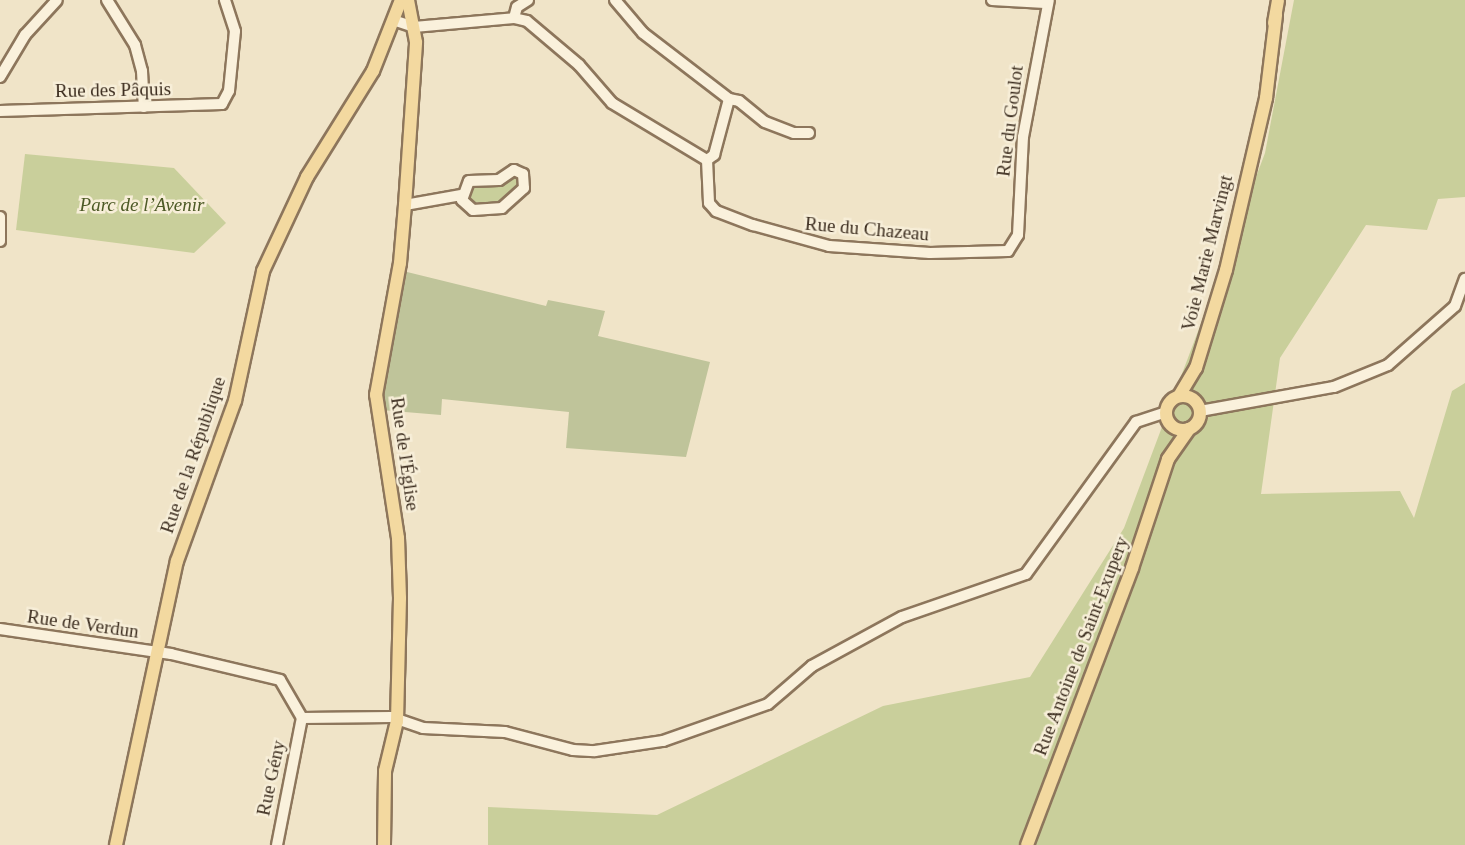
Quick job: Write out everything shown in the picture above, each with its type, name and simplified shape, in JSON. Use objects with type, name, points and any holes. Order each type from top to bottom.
[{"type":"main road","name":"Rue de la République","points":[[117,845],[136,743],[161,653],[177,561],[235,401],[264,271],[307,177],[366,84],[396,21],[401,0]]},
{"type":"main road","name":"Rue de l'Église","points":[[384,845],[385,771],[397,720],[398,538],[376,396],[400,263],[405,205],[414,27],[408,0]]},
{"type":"main road","name":"Voie Marie Marvingt","points":[[1168,418],[1196,368],[1226,270],[1273,62],[1278,0]]},
{"type":"main road","name":"Voie Marie Marvingt","points":[[1196,368],[1197,405]]},
{"type":"main road","points":[[1179,396],[1197,405]]},
{"type":"main road","name":"Rue Antoine de Saint-Exupery","points":[[1027,845],[1132,569],[1168,459],[1189,429],[1197,405]]},
{"type":"main road","points":[[1168,418],[1189,429]]},
{"type":"main road","name":"Rue Antoine de Saint-Exupery","points":[[1168,418],[1168,459]]},
{"type":"street","points":[[0,77],[3,64],[57,0]]},
{"type":"street","points":[[107,0],[135,46],[142,71],[144,107]]},
{"type":"street","name":"Rue des Pâquis","points":[[0,111],[214,106],[225,101],[235,31],[225,0]]},
{"type":"street","points":[[514,18],[517,7],[528,0]]},
{"type":"street","points":[[615,0],[643,33],[729,99],[739,101],[765,122],[794,133],[809,133]]},
{"type":"street","points":[[992,0],[1047,2]]},
{"type":"street","name":"Rue du Goulot","points":[[1013,248],[1023,132],[1047,2]]},
{"type":"street","points":[[396,21],[414,27],[514,18],[527,21],[579,65],[612,103],[707,160],[714,155],[729,99]]},
{"type":"street","name":"Rue du Chazeau","points":[[707,160],[708,195],[716,211],[793,239],[930,253],[1013,248]]},
{"type":"street","points":[[405,205],[461,195],[475,179],[499,180],[514,170],[524,180],[520,193],[493,211],[473,210],[461,195]]},
{"type":"street","points":[[0,217],[0,242]]},
{"type":"street","points":[[1197,405],[1334,387],[1388,365],[1455,306],[1465,279]]},
{"type":"street","points":[[302,718],[359,715],[397,720],[423,728],[516,733],[573,750],[595,751],[663,741],[768,704],[813,666],[902,617],[1026,574],[1041,559],[1085,489],[1136,422],[1168,418]]},
{"type":"street","name":"Rue de Verdun","points":[[0,629],[161,653],[281,680],[302,718]]},
{"type":"street","name":"Rue Gény","points":[[277,845],[302,718]]},
{"type":"green space","points":[[1294,0],[1465,0],[1465,197],[1438,199],[1427,230],[1366,225],[1280,358],[1261,494],[1400,491],[1414,518],[1452,391],[1465,383],[1465,845],[488,845],[488,807],[657,815],[883,706],[1030,677],[1124,528],[1265,153]]},
{"type":"green space","name":"Parc de l’Avenir","points":[[25,154],[174,168],[226,223],[194,253],[16,230]]},
{"type":"green space","points":[[514,175],[520,178],[519,189],[494,208],[495,202],[475,202],[471,206],[468,202],[470,185]]},
{"type":"green space","points":[[403,271],[546,306],[548,300],[605,311],[598,336],[710,362],[686,457],[566,448],[569,412],[442,399],[441,415],[381,410]]}]
